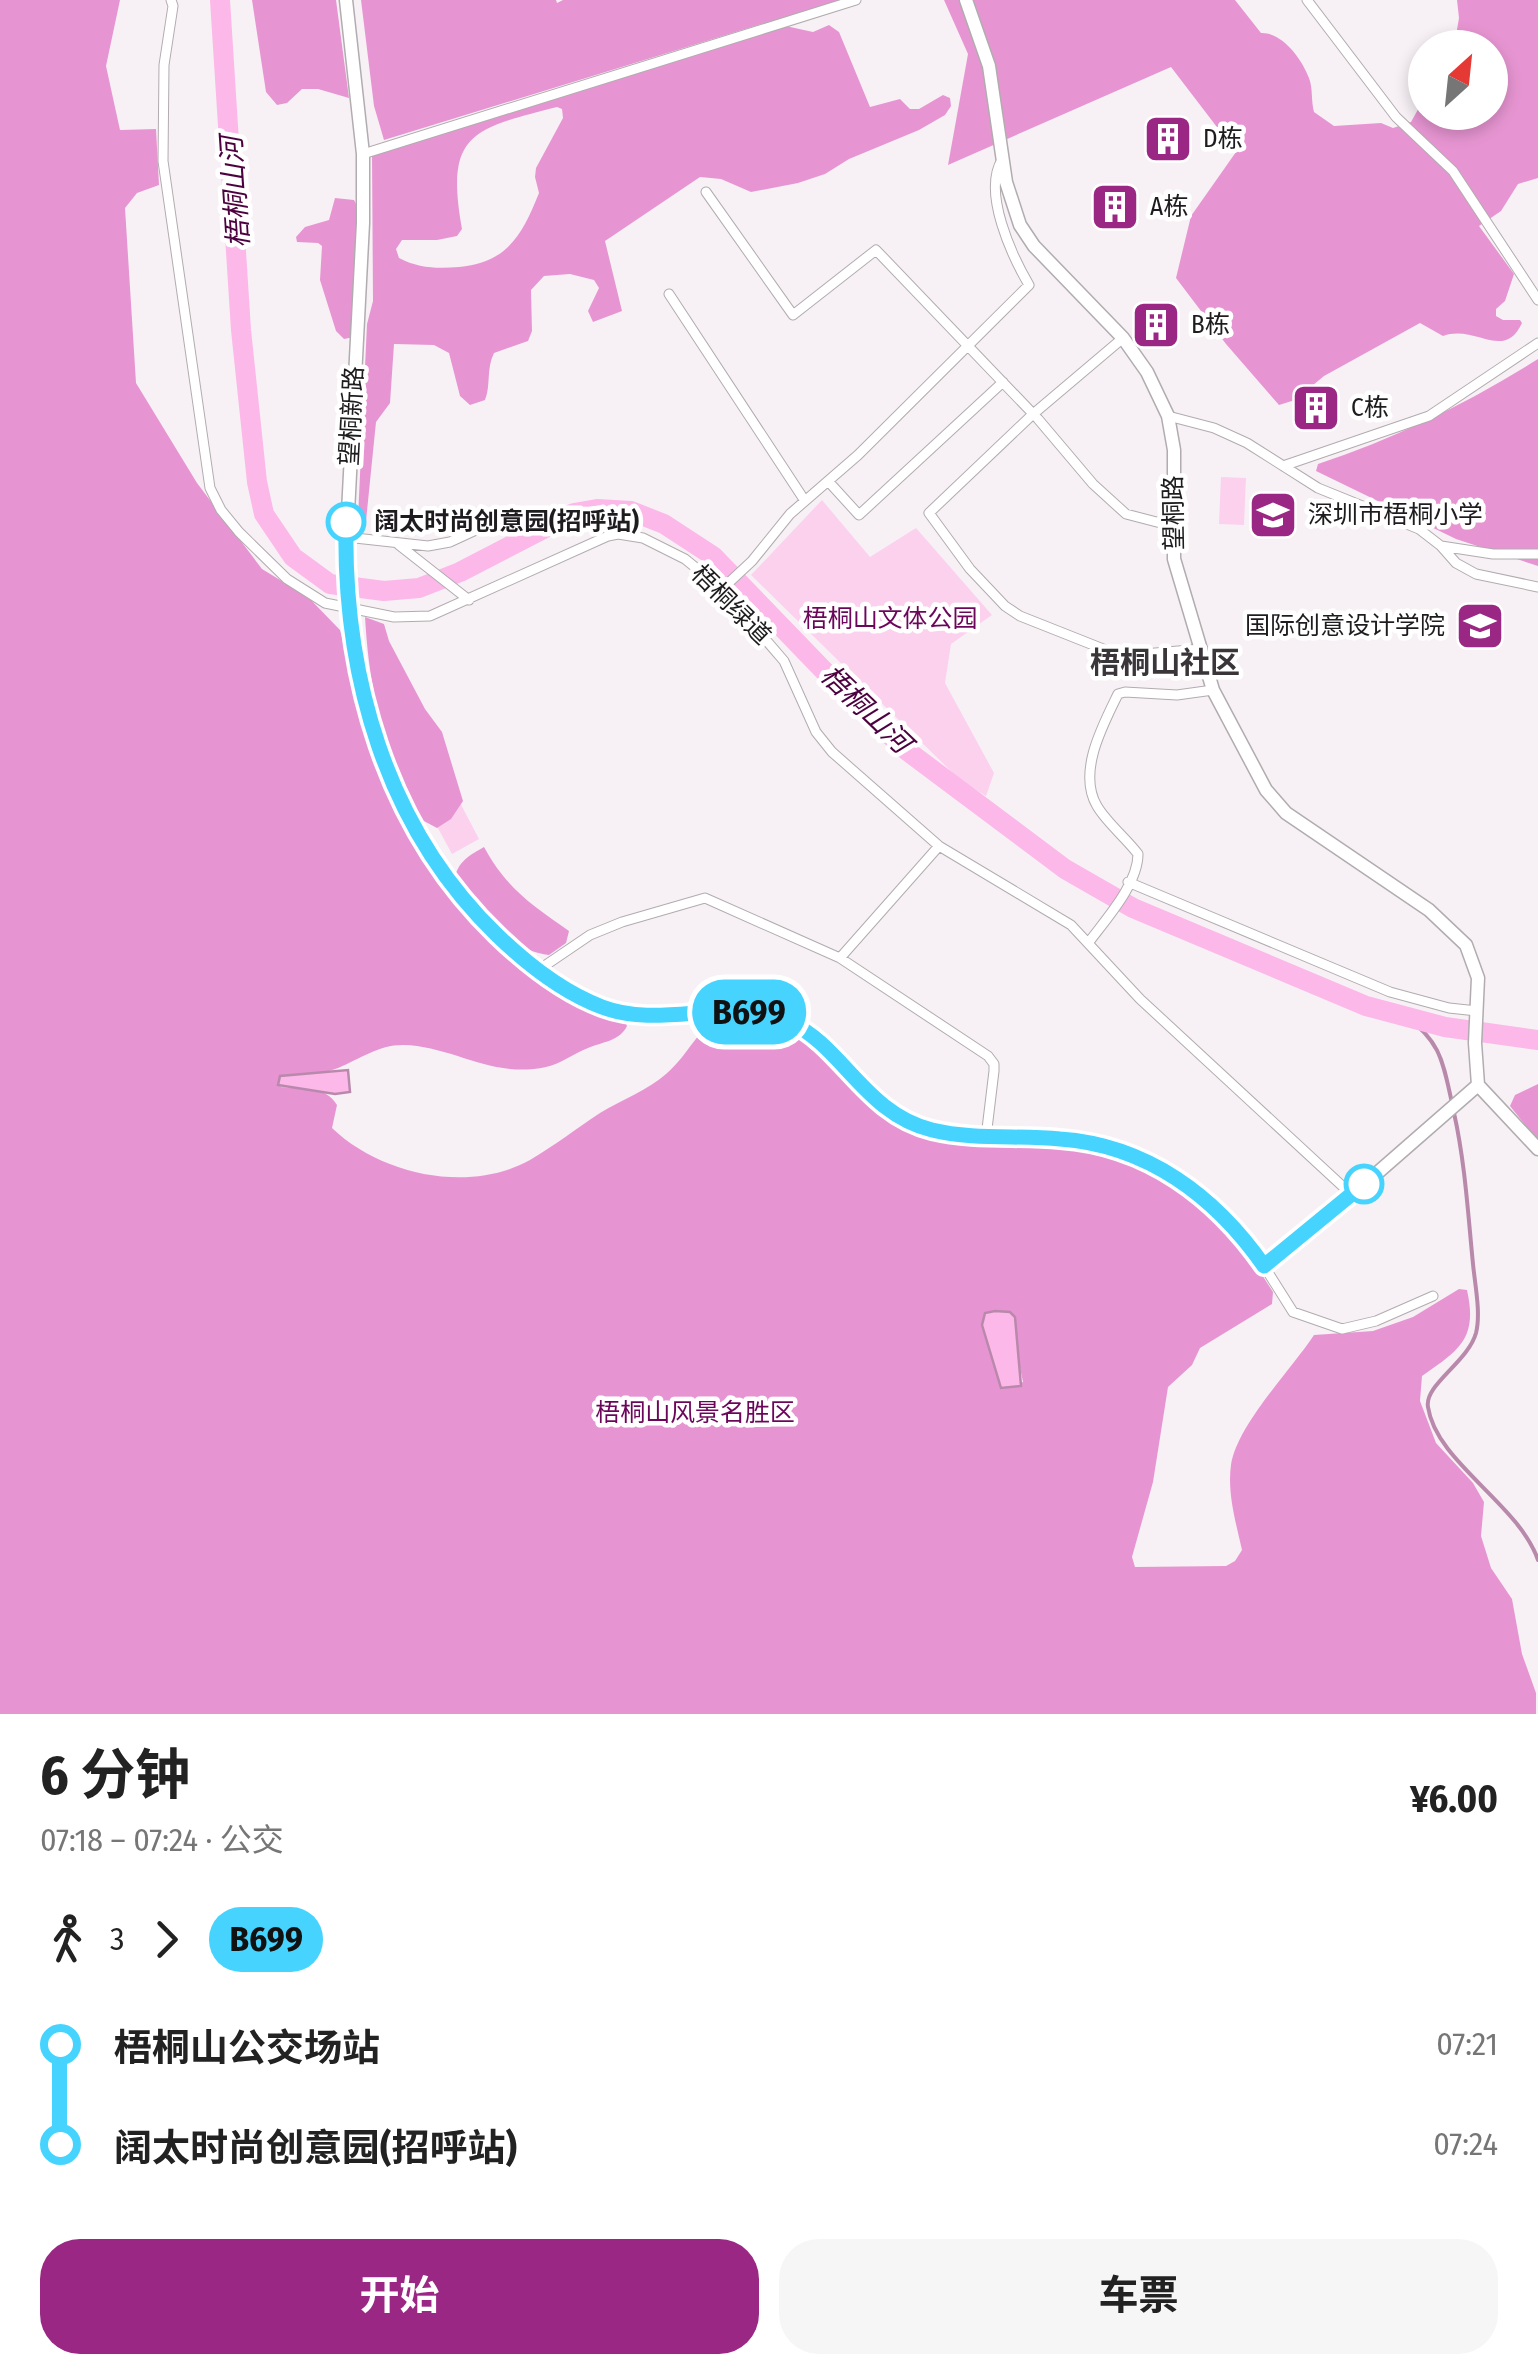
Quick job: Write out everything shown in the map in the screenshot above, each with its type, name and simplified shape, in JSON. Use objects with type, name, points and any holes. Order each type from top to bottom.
[{"type":"street","name":"梧桐绿道","points":[[170,0],[173,6],[164,65],[163,162],[210,488],[221,510],[271,564],[325,603],[413,619],[469,600],[618,534],[643,538],[685,560],[724,587],[784,661],[816,732],[832,752],[940,846],[1071,925],[1140,999],[1352,1196]]},
{"type":"street","name":"望桐新路","points":[[346,0],[363,154],[363,223],[346,544],[350,618],[374,739],[414,827],[445,877],[475,914],[537,971],[567,991],[627,1014],[656,1016],[728,1010],[790,1022],[805,1031],[891,1111],[932,1130],[986,1137],[1081,1141],[1132,1154],[1164,1168],[1199,1194],[1248,1244],[1293,1312],[1342,1329],[1376,1321],[1433,1296]]},
{"type":"street","points":[[363,154],[856,0]]},
{"type":"street","name":"望桐路","points":[[966,0],[989,66],[1010,204],[1034,246],[1123,338],[1147,372],[1168,416],[1174,450],[1174,559],[1212,690],[1266,790],[1286,813],[1429,910],[1466,944],[1478,978],[1472,1089]]},
{"type":"street","points":[[1307,0],[1396,117],[1452,171],[1538,300]]},
{"type":"street","points":[[724,587],[752,561],[790,514],[1029,285],[1010,253],[997,198],[996,170],[1002,160]]},
{"type":"street","points":[[706,192],[793,316],[876,250],[1033,414],[1092,484],[1126,514],[1172,526]]},
{"type":"street","points":[[669,294],[805,501]]},
{"type":"street","points":[[1123,338],[1033,414],[929,514],[970,569],[1004,606],[1020,616],[1121,656],[1201,649]]},
{"type":"street","points":[[1283,466],[1428,416],[1538,344]]},
{"type":"street","points":[[828,481],[860,515],[1003,382]]},
{"type":"street","points":[[1168,416],[1214,428],[1247,443],[1342,500],[1419,529],[1456,563],[1476,574],[1538,587]]},
{"type":"street","points":[[346,544],[428,546],[450,542],[489,524]]},
{"type":"street","points":[[396,544],[469,600]]},
{"type":"street","points":[[1441,546],[1492,554],[1538,554]]},
{"type":"street","points":[[1088,942],[1110,914],[1138,864],[1138,854],[1097,807],[1091,789],[1093,755],[1118,694],[1177,695],[1212,690]]},
{"type":"street","points":[[840,958],[940,846]]},
{"type":"street","points":[[1127,886],[1390,992],[1449,1008],[1477,1011]]},
{"type":"street","points":[[537,971],[590,935],[704,898],[840,958],[988,1056],[994,1071],[986,1137]]},
{"type":"street","points":[[1264,1266],[1352,1196],[1472,1089],[1538,1149]]},
{"type":"green space","name":"梧桐山风景名胜区","points":[[0,0],[120,0],[106,66],[120,130],[156,129],[159,185],[137,193],[125,208],[136,383],[197,483],[262,569],[308,597],[340,630],[377,766],[455,900],[540,979],[624,1019],[627,1026],[615,1038],[546,1067],[508,1069],[403,1045],[377,1050],[280,1087],[326,1094],[337,1105],[332,1128],[375,1158],[426,1174],[480,1176],[530,1160],[600,1113],[651,1085],[677,1064],[712,1022],[737,1013],[754,1013],[776,1018],[808,1037],[854,1092],[896,1121],[1116,1151],[1181,1185],[1241,1242],[1273,1292],[1272,1304],[1200,1348],[1192,1365],[1168,1387],[1153,1482],[1132,1557],[1135,1567],[1226,1566],[1235,1561],[1242,1550],[1230,1486],[1235,1449],[1254,1416],[1314,1335],[1373,1331],[1413,1317],[1459,1289],[1467,1290],[1470,1320],[1463,1342],[1422,1376],[1420,1401],[1436,1443],[1473,1483],[1484,1502],[1481,1536],[1491,1568],[1512,1599],[1522,1654],[1536,1693],[1536,1714],[0,1714]],"holes":[[[1015,1317],[1023,1382],[1001,1388],[982,1325]]]},
{"type":"green space","points":[[252,0],[336,0],[349,98],[318,89],[302,89],[287,103],[277,105],[266,92]]},
{"type":"green space","points":[[361,0],[840,0],[384,140],[374,106]]},
{"type":"green space","points":[[944,0],[1235,0],[1261,33],[1284,42],[1296,55],[1310,82],[1314,112],[1334,126],[1381,123],[1393,128],[1408,123],[1408,130],[1508,130],[1508,30],[1457,30],[1457,0],[1538,0],[1538,178],[1518,184],[1501,211],[1479,226],[1514,274],[1496,316],[1522,323],[1507,340],[1498,341],[1467,334],[1443,336],[1420,323],[1324,376],[1295,400],[1279,405],[1176,278],[1191,216],[1236,152],[1171,67],[948,165],[968,54]]},
{"type":"green space","points":[[781,25],[813,32],[829,25],[839,32],[870,107],[900,99],[910,109],[919,109],[943,95],[950,98],[951,106],[945,115],[919,130],[798,183],[751,192],[721,179],[700,177],[605,241],[622,311],[593,322],[588,311],[599,288],[594,280],[570,274],[544,276],[531,290],[532,331],[528,341],[494,353],[485,400],[470,405],[460,396],[449,353],[434,345],[394,344],[390,403],[376,422],[366,521],[358,518],[367,324],[373,301],[372,155]],"holes":[[[557,107],[562,109],[563,118],[536,168],[539,193],[511,244],[490,259],[459,267],[428,267],[399,258],[396,249],[402,240],[437,240],[457,236],[462,229],[458,173],[462,154],[471,141],[503,122]]]},
{"type":"green space","points":[[335,198],[354,200],[357,206],[354,337],[344,339],[336,331],[320,280],[322,246],[297,242],[296,237],[305,227],[329,220]]},
{"type":"green space","points":[[1538,359],[1538,566],[1456,539],[1316,471],[1318,464],[1431,418]]},
{"type":"green space","points":[[1221,477],[1246,478],[1244,525],[1219,524]]},
{"type":"green space","name":"梧桐山文体公园","points":[[822,500],[870,557],[916,528],[992,615],[951,644],[945,683],[994,773],[986,796],[962,782],[751,575]]},
{"type":"green space","points":[[365,617],[384,624],[425,709],[442,732],[463,801],[451,819],[437,828],[422,820],[381,722]]},
{"type":"green space","points":[[456,795],[479,839],[452,854],[428,810]]},
{"type":"green space","points":[[484,847],[511,885],[569,931],[566,943],[549,955],[535,952],[507,937],[482,914],[455,876],[470,855]]},
{"type":"green space","points":[[1538,1084],[1538,1141],[1510,1106],[1515,1095]]},
{"type":"shaded area","points":[[348,1070],[350,1092],[335,1094],[278,1085],[280,1076]]},
{"type":"shaded area","points":[[1010,1312],[1015,1317],[1021,1386],[1001,1388],[982,1325],[985,1313]]},
{"type":"waterway","name":"梧桐山河","points":[[220,0],[241,330],[257,482],[264,514],[293,557],[330,584],[384,591],[419,588],[460,572],[574,513],[597,509],[631,511],[664,524],[713,556],[906,750],[1065,869],[1133,908],[1366,1006],[1445,1027],[1538,1040]]},
{"type":"waterway","points":[[1405,1016],[1433,1044],[1443,1064],[1452,1103]]},
{"type":"waterway","points":[[1454,1113],[1466,1188],[1477,1325],[1471,1344],[1433,1390],[1428,1407],[1446,1446],[1514,1520],[1538,1560]]},
{"type":"bus line","name":"B699","points":[[346,522],[350,618],[358,670],[374,739],[386,768],[414,827],[445,877],[475,914],[515,953],[567,991],[627,1014],[656,1016],[728,1010],[771,1016],[805,1031],[874,1098],[913,1123],[932,1130],[986,1137],[1081,1141],[1132,1154],[1164,1168],[1199,1194],[1264,1266],[1364,1184]]},
{"type":"place","name":"D栋","points":[[1168,139]]},
{"type":"place","name":"A栋","points":[[1115,207]]},
{"type":"place","name":"B栋","points":[[1156,325]]},
{"type":"place","name":"C栋","points":[[1316,408]]},
{"type":"place","name":"深圳市梧桐小学","points":[[1273,515]]},
{"type":"place","name":"阔太时尚创意园(招呼站)","points":[[346,522]]},
{"type":"place","name":"国际创意设计学院","points":[[1480,626]]},
{"type":"district","name":"梧桐山社区","points":[[1165,663]]}]
